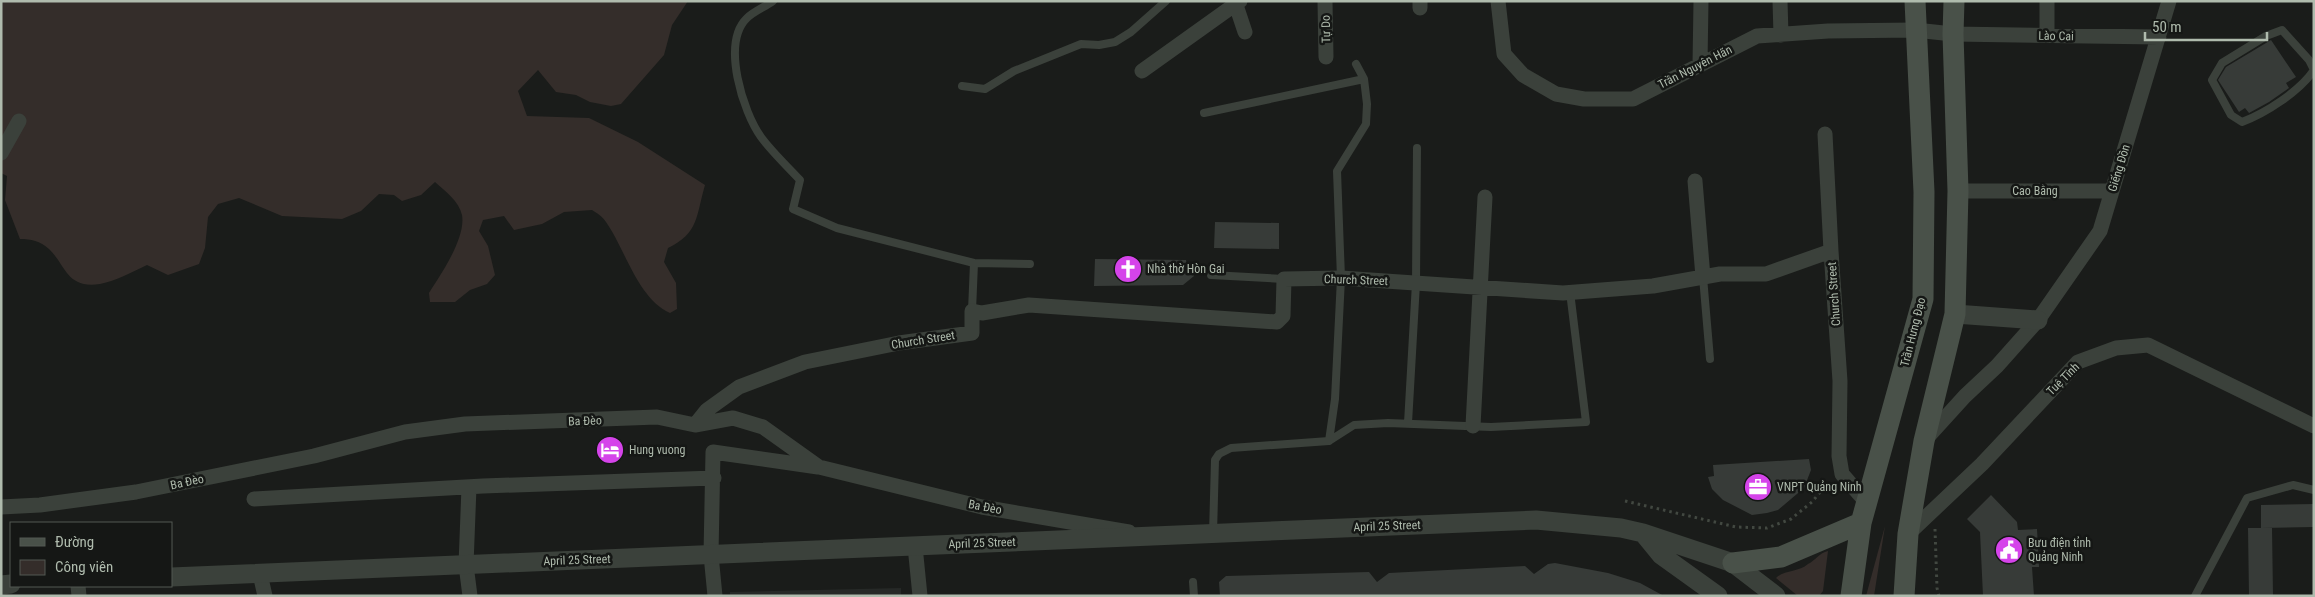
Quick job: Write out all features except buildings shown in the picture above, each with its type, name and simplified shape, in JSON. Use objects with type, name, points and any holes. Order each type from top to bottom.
[{"type":"main road","name":"Trần Hưng Đạo","points":[[1851,596],[1864,513],[1923,298],[1924,192],[1915,1]]},
{"type":"main road","points":[[1904,596],[1908,534],[1924,441],[1955,314],[1958,191],[1953,34],[1954,1]]},
{"type":"main road","points":[[1733,563],[1781,557],[1864,513]]},
{"type":"street","name":"Tự Do","points":[[1325,1],[1326,57]]},
{"type":"street","name":"Trần Nguyên Hãn","points":[[1498,1],[1504,54],[1523,76],[1556,94],[1584,99],[1633,99],[1756,36],[1828,31],[1915,30],[1953,34]]},
{"type":"street","points":[[1700,64],[1701,1]]},
{"type":"street","points":[[1780,1],[1781,35]]},
{"type":"street","points":[[2047,1],[2047,36]]},
{"type":"street","name":"Giếng Đồn","points":[[1924,441],[1965,396],[1997,366],[2038,320],[2100,231],[2169,1]]},
{"type":"street","points":[[1142,71],[1238,3],[1245,32]]},
{"type":"street","name":"Lào Cai","points":[[1953,34],[2159,37]]},
{"type":"street","points":[[1,153],[19,121]]},
{"type":"street","points":[[1824,134],[1831,251]]},
{"type":"street","points":[[1695,181],[1703,278]]},
{"type":"street","name":"Cao Bằng","points":[[1958,191],[2112,191]]},
{"type":"street","points":[[1473,426],[1485,197]]},
{"type":"street","name":"Church Street","points":[[1284,279],[1341,278],[1570,292],[1653,286],[1720,274],[1766,274],[1831,251],[1840,381],[1840,456],[1842,474],[1864,513]]},
{"type":"street","points":[[972,311],[982,313],[1029,305],[1277,322],[1283,316],[1284,279]]},
{"type":"street","name":"Church Street","points":[[695,425],[707,410],[739,387],[805,362],[899,343],[972,333],[972,311]]},
{"type":"street","points":[[1955,314],[2038,320]]},
{"type":"street","name":"Tuệ Tĩnh","points":[[1908,534],[1982,464],[2078,362],[2116,348],[2148,345],[2314,426]]},
{"type":"street","name":"Ba Đèo","points":[[1,507],[40,505],[136,492],[314,456],[405,432],[465,424],[657,417],[695,425],[732,418],[764,427],[819,467],[982,507],[1155,536]]},
{"type":"street","points":[[715,596],[712,555],[714,452],[819,467]]},
{"type":"street","points":[[254,499],[469,487],[714,478]]},
{"type":"street","points":[[469,487],[466,565],[470,596]]},
{"type":"street","name":"April 25 Street","points":[[172,577],[1536,520],[1621,528],[1643,533],[1733,563],[1776,596]]},
{"type":"street","points":[[1643,533],[1661,555],[1718,596]]},
{"type":"street","points":[[915,546],[920,596]]},
{"type":"street","points":[[260,574],[265,596]]},
{"type":"lane","points":[[773,1],[746,19],[739,32],[734,68],[741,94],[760,136],[800,180],[793,209],[837,228],[974,263],[1030,264]]},
{"type":"lane","points":[[962,86],[986,89],[1014,71],[1081,44],[1099,45],[1115,42],[1131,32],[1166,1]]},
{"type":"lane","points":[[2282,30],[2312,63],[2314,70],[2307,80],[2261,115],[2242,122],[2231,115],[2212,80],[2222,63],[2266,36],[2282,30]]},
{"type":"lane","points":[[1329,441],[1335,399],[1341,278],[1337,170],[1366,124],[1367,104],[1364,79],[1356,64]]},
{"type":"lane","points":[[1204,113],[1364,79]]},
{"type":"lane","points":[[1408,423],[1416,283],[1417,148]]},
{"type":"lane","points":[[972,311],[974,263]]},
{"type":"lane","points":[[1211,275],[1284,279]]},
{"type":"lane","points":[[1703,278],[1710,359]]},
{"type":"lane","points":[[1212,534],[1215,460],[1219,454],[1231,448],[1329,441],[1354,426],[1388,422],[1473,426],[1586,422],[1570,292]]},
{"type":"lane","points":[[2195,596],[2247,498],[2293,485],[2314,490]]},
{"type":"lane","points":[[1193,582],[1194,596]]},
{"type":"path","points":[[1625,501],[1736,527],[1767,528],[1791,520],[1812,502],[1826,486]]},
{"type":"path","points":[[1935,528],[1937,588],[1939,596]]},
{"type":"shaded area","points":[[901,588],[901,596],[730,596],[730,592]]},
{"type":"green space","points":[[1,1],[688,1],[672,25],[664,55],[621,104],[611,106],[590,102],[576,95],[556,92],[538,70],[518,91],[527,116],[589,118],[638,142],[705,185],[695,223],[686,236],[668,248],[664,262],[676,283],[677,309],[670,313],[649,297],[606,222],[592,210],[564,212],[542,224],[514,230],[504,216],[483,220],[479,231],[488,246],[495,275],[487,284],[470,290],[455,302],[430,302],[429,293],[452,255],[462,224],[462,215],[458,205],[435,182],[421,195],[402,201],[394,195],[379,194],[361,211],[342,219],[282,216],[239,198],[218,204],[208,217],[205,248],[199,264],[168,275],[147,265],[106,283],[89,285],[80,283],[68,274],[55,255],[46,246],[28,239],[20,239],[5,200],[7,176],[1,173]]},
{"type":"green space","points":[[1885,526],[1874,596],[1866,596]]},
{"type":"green space","points":[[1828,551],[1823,591],[1819,596],[1798,596],[1776,578],[1779,575],[1804,567],[1822,553]]},
{"type":"place","name":"Nhà thờ Hòn Gai","points":[[1128,269]]},
{"type":"place","name":"Hung vuong","points":[[610,450]]},
{"type":"place","name":"VNPT Quảng Ninh","points":[[1758,487]]},
{"type":"place","name":"Bưu điện tỉnh Quảng Ninh","points":[[2009,550]]}]
